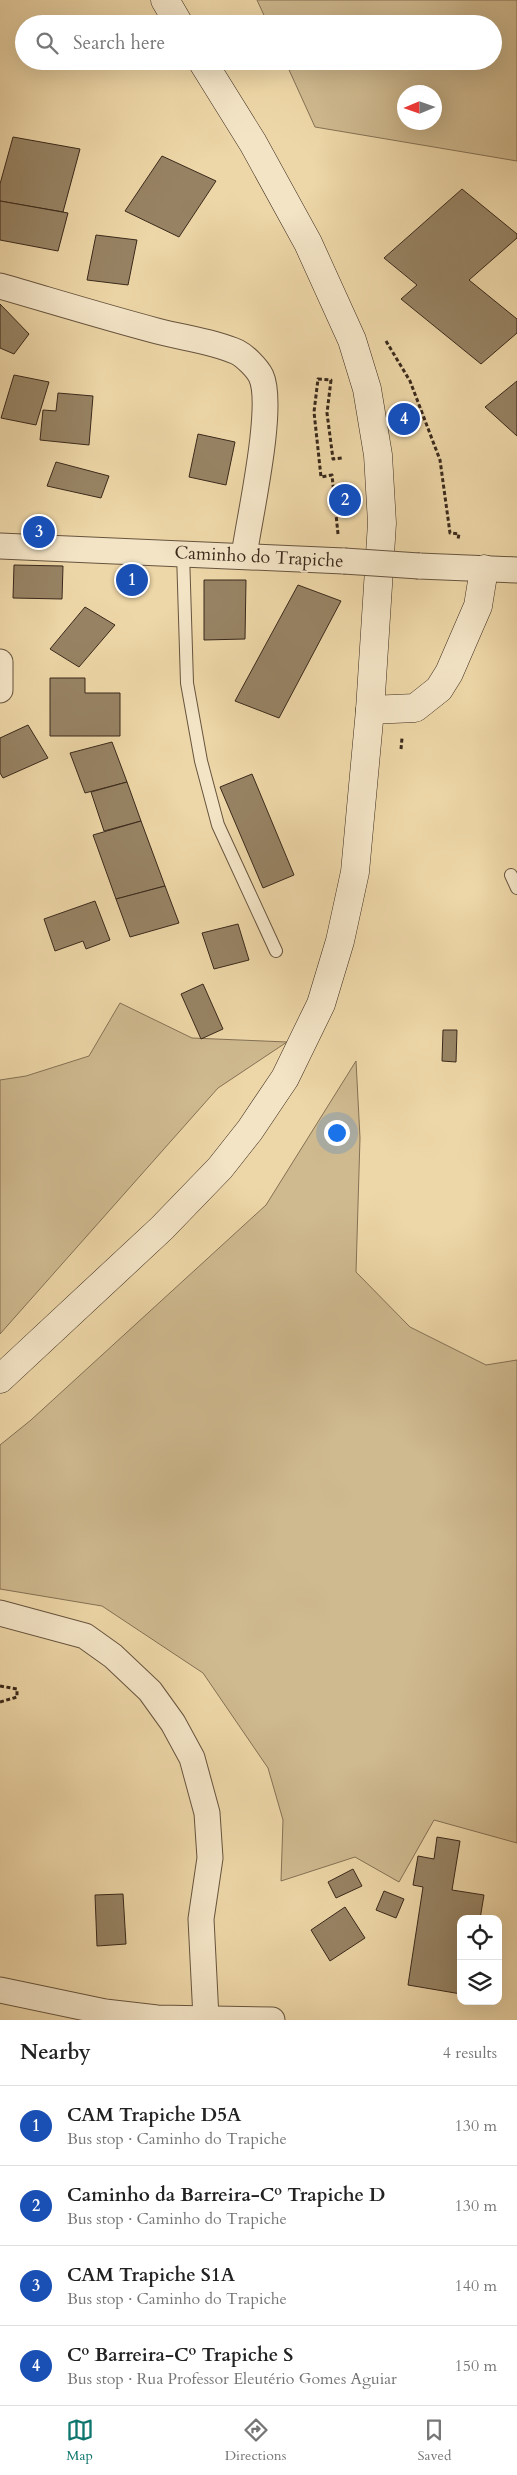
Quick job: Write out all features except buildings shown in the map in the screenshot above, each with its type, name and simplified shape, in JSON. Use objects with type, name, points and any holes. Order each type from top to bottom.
[{"type":"main road","points":[[165,0],[174,15]]},
{"type":"main road","points":[[0,1379],[162,1228],[220,1168],[250,1130],[285,1078],[320,1004],[340,941],[354,872],[370,710],[382,523],[378,455],[367,389],[352,340],[308,243],[253,143],[208,70]]},
{"type":"main road","points":[[370,710],[415,708],[439,689],[450,673],[478,606],[484,569]]},
{"type":"street","points":[[0,286],[157,331],[216,345],[240,353],[253,366],[261,376],[265,413],[261,454],[244,556]]},
{"type":"street","name":"Caminho do Trapiche","points":[[0,546],[342,560],[419,566],[517,570]]},
{"type":"street","points":[[0,662],[0,690]]},
{"type":"street","points":[[0,1613],[85,1636],[113,1656],[150,1691],[173,1722],[192,1758],[207,1813],[210,1858],[202,1920],[206,2018]]},
{"type":"street","points":[[0,1990],[105,2012],[157,2018],[272,2020]]},
{"type":"lane","points":[[182,554],[186,683],[201,760],[218,825],[276,950]]},
{"type":"lane","points":[[511,875],[517,888]]},
{"type":"path","points":[[385,339],[410,381],[440,460],[450,533],[459,534],[456,567]]},
{"type":"path","points":[[342,458],[333,458],[327,413],[331,380],[318,379],[314,412],[321,477],[332,475],[342,560]]},
{"type":"path","points":[[0,1686],[17,1689],[17,1697],[0,1702]]},
{"type":"shaded area","points":[[257,0],[517,0],[517,161],[315,127],[289,70],[502,70],[502,15],[264,15]]},
{"type":"shaded area","points":[[120,1003],[192,1038],[287,1042],[218,1088],[0,1334],[0,1080],[26,1076],[89,1056]]},
{"type":"shaded area","points":[[356,1061],[360,1138],[356,1272],[410,1327],[486,1365],[517,1360],[517,1843],[434,1820],[399,1882],[355,1857],[281,1881],[283,1820],[268,1768],[203,1673],[102,1606],[0,1589],[0,1445],[31,1420],[266,1205]]},
{"type":"place","name":"Cº Barreira-Cº Trapiche S","points":[[404,419]]},
{"type":"place","name":"Caminho da Barreira-Cº Trapiche D","points":[[345,500]]},
{"type":"place","name":"CAM Trapiche S1A","points":[[39,532]]},
{"type":"place","name":"CAM Trapiche D5A","points":[[132,580]]}]
